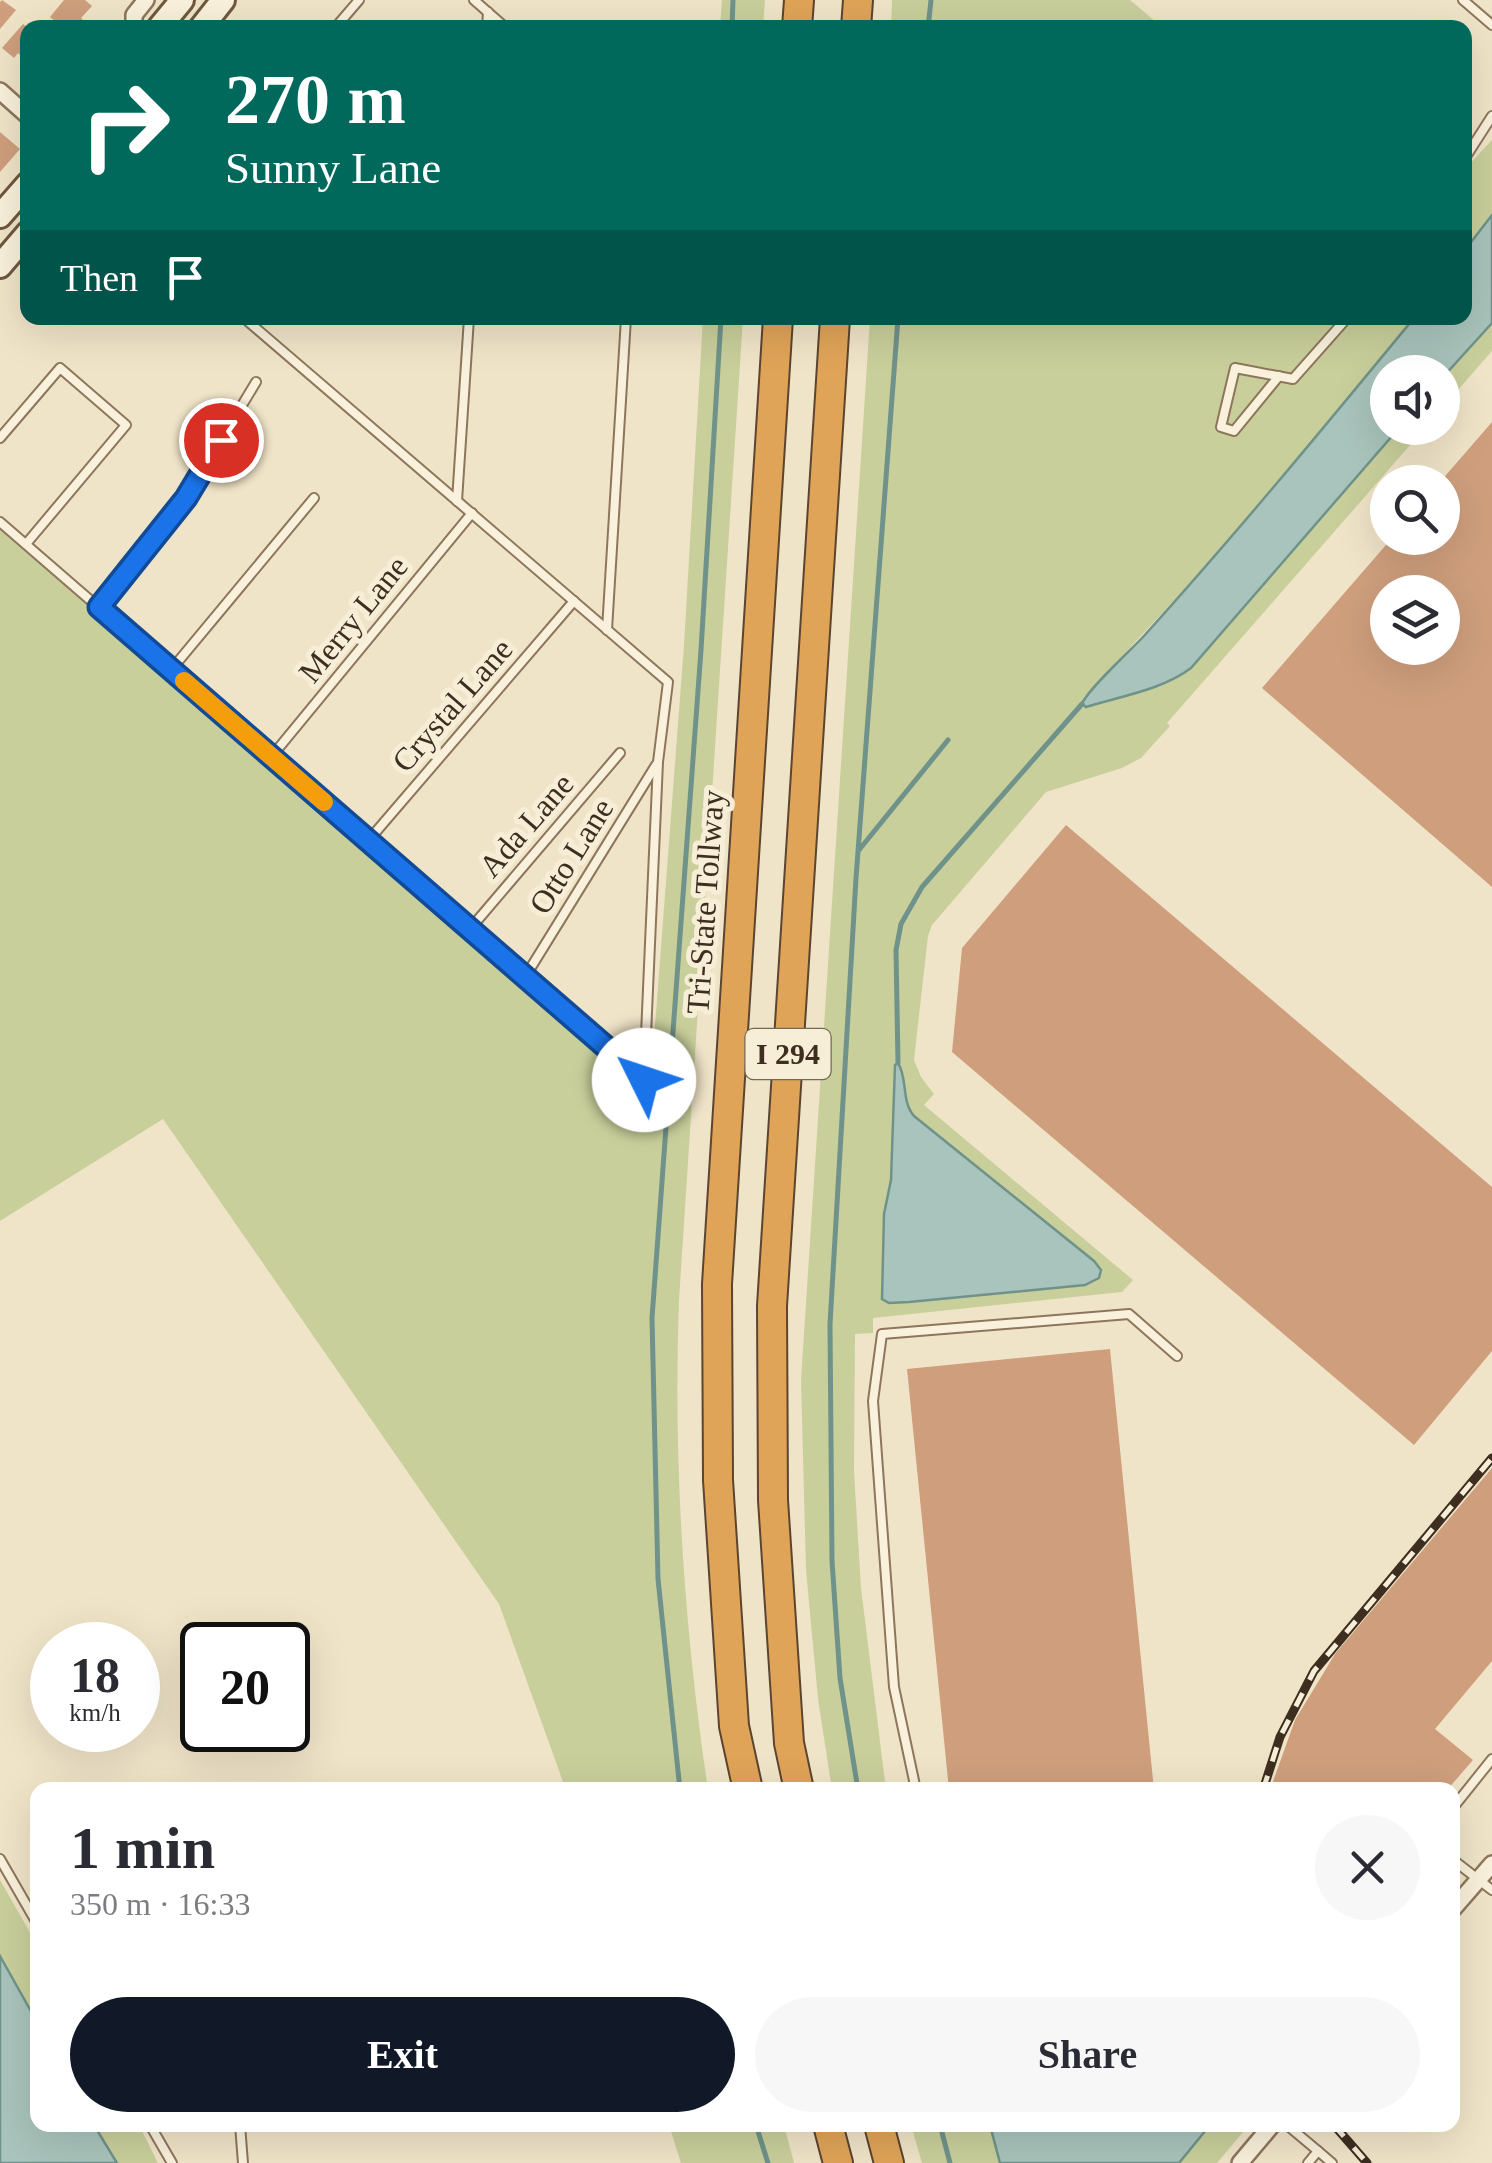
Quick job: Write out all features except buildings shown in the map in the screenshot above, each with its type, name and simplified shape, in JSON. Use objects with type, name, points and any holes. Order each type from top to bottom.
[{"type":"highway","name":"Tri-State Tollway","points":[[746,1782],[734,1726],[718,1480],[717,1284],[778,325]]},
{"type":"highway","name":"I 294","points":[[797,1782],[789,1743],[773,1500],[772,1306],[835,325]]},
{"type":"highway","points":[[830,2132],[838,2163]]},
{"type":"highway","points":[[880,2132],[889,2163]]},
{"type":"main road","points":[[166,20],[182,0]]},
{"type":"main road","points":[[208,20],[224,0]]},
{"type":"main road","points":[[0,266],[20,242]]},
{"type":"street","points":[[0,91],[20,109]]},
{"type":"street","points":[[1460,1904],[1486,1885],[1492,1864]]},
{"type":"street","points":[[1240,2163],[1266,2132]]},
{"type":"lane","points":[[343,20],[359,0]]},
{"type":"lane","points":[[474,0],[497,20]]},
{"type":"lane","points":[[1464,0],[1492,25]]},
{"type":"lane","points":[[488,12],[488,20]]},
{"type":"lane","points":[[1472,147],[1492,116]]},
{"type":"lane","points":[[0,522],[644,1080],[658,762],[668,682],[252,325]]},
{"type":"lane","points":[[457,501],[469,325]]},
{"type":"lane","points":[[607,630],[626,325]]},
{"type":"lane","points":[[1279,376],[1234,431],[1221,427],[1235,368],[1279,376],[1293,379],[1340,325]]},
{"type":"lane","points":[[0,438],[60,368],[126,424],[26,544]]},
{"type":"lane","points":[[99,607],[186,498],[256,382]]},
{"type":"lane","points":[[170,670],[314,498]]},
{"type":"lane","name":"Merry Lane","points":[[272,756],[472,514]]},
{"type":"lane","name":"Crystal Lane","points":[[368,841],[574,601]]},
{"type":"lane","name":"Ada Lane","points":[[470,929],[620,754]]},
{"type":"lane","name":"Otto Lane","points":[[526,977],[658,762]]},
{"type":"lane","points":[[914,1782],[894,1687],[873,1402],[882,1334],[1129,1314],[1177,1356]]},
{"type":"lane","points":[[1460,1799],[1492,1759]]},
{"type":"lane","points":[[0,1858],[30,1912]]},
{"type":"lane","points":[[1460,1865],[1486,1885]]},
{"type":"lane","points":[[26,1906],[30,1904]]},
{"type":"lane","points":[[154,2132],[172,2163]]},
{"type":"lane","points":[[241,2132],[244,2163]]},
{"type":"lane","points":[[1295,2132],[1332,2163]]},
{"type":"lane","points":[[1308,2163],[1318,2151]]},
{"type":"green space","points":[[722,0],[765,0],[764,20],[721,20]]},
{"type":"green space","points":[[892,0],[1130,0],[1154,20],[891,20]]},
{"type":"green space","points":[[1492,140],[1492,215],[1472,241],[1472,161]]},
{"type":"green space","points":[[1492,323],[1492,351],[1460,388],[1460,358]]},
{"type":"green space","points":[[703,325],[743,325],[679,1300],[682,1545],[707,1782],[563,1782],[499,1604],[163,1119],[0,1221],[0,530],[650,1092],[684,645]]},
{"type":"green space","points":[[870,325],[1408,325],[1384,355],[1370,355],[1370,371],[1236,534],[1084,697],[1086,707],[1161,686],[1191,668],[1384,445],[1410,445],[1393,465],[1370,465],[1370,491],[1167,723],[1170,726],[1141,758],[1122,768],[1046,792],[932,925],[914,1060],[934,1094],[924,1105],[1133,1280],[1122,1292],[873,1318],[873,1333],[855,1334],[854,1471],[861,1588],[885,1782],[831,1782],[818,1699],[806,1570],[801,1380]],"holes":[[[898,1063],[907,1104],[914,1116],[1101,1270],[1094,1282],[909,1302],[889,1303],[882,1299],[884,1214],[891,1180]]]},
{"type":"green space","points":[[0,1880],[30,1933],[30,2010],[0,1956]]},
{"type":"green space","points":[[98,2132],[142,2132],[158,2163],[117,2163]]},
{"type":"green space","points":[[671,2132],[786,2132],[794,2163],[681,2163]]},
{"type":"green space","points":[[913,2132],[992,2132],[1000,2163],[922,2163]]},
{"type":"green space","points":[[1204,2132],[1243,2132],[1217,2163],[1179,2163]]},
{"type":"water","points":[[1492,215],[1492,323],[1460,358],[1460,355],[1383,355],[1408,325],[1472,325],[1472,241]]},
{"type":"water","points":[[1370,371],[1370,445],[1384,445],[1191,668],[1141,692],[1086,707],[1082,704],[1092,690],[1247,519]]},
{"type":"water","points":[[898,1063],[907,1104],[914,1116],[1094,1261],[1101,1270],[1099,1278],[1085,1285],[909,1302],[889,1303],[882,1299],[884,1214],[891,1180]]},
{"type":"water","points":[[0,1956],[30,2010],[30,2132],[98,2132],[117,2163],[0,2163]]},
{"type":"water","points":[[992,2132],[1204,2132],[1179,2163],[1000,2163]]},
{"type":"waterway","points":[[732,20],[733,0]]},
{"type":"waterway","points":[[929,20],[931,0]]},
{"type":"waterway","points":[[679,1782],[658,1579],[652,1318],[721,325]]},
{"type":"waterway","points":[[857,1782],[840,1678],[832,1561],[830,1324],[856,878],[897,325]]},
{"type":"waterway","points":[[898,1063],[896,950],[901,924],[922,887],[1082,704]]},
{"type":"waterway","points":[[859,850],[948,740]]},
{"type":"waterway","points":[[758,2132],[768,2163]]},
{"type":"waterway","points":[[942,2132],[950,2163]]},
{"type":"railway","points":[[1266,1782],[1280,1737],[1314,1671],[1492,1458]]},
{"type":"railway","points":[[1340,2132],[1367,2163]]},
{"type":"slow traffic","points":[[184,681],[324,802]]},
{"type":"route","points":[[221,440],[186,498],[99,607],[644,1080]]}]
